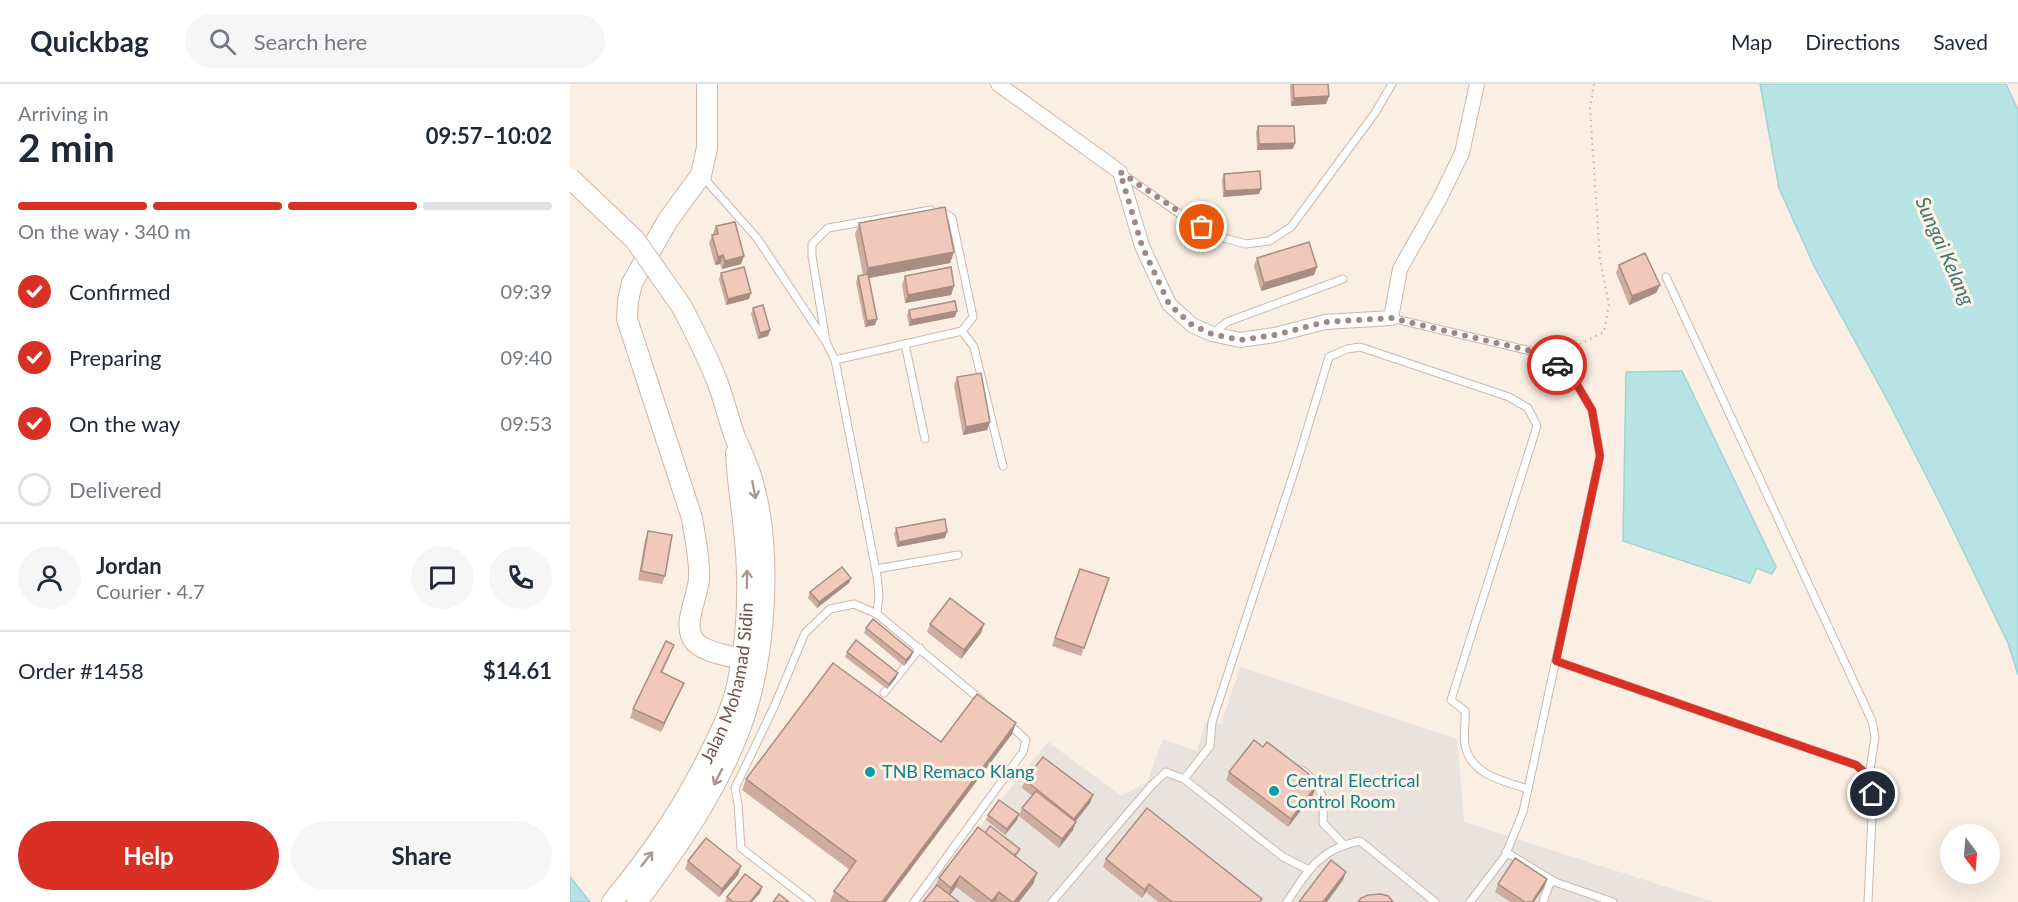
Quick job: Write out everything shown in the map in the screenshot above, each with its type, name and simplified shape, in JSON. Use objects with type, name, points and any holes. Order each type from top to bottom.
[{"type":"main road","points":[[707,84],[708,148],[701,175],[668,220],[632,283],[627,319],[692,518],[698,552],[699,580],[689,627],[691,636],[696,643],[710,651],[749,660]]},
{"type":"main road","name":"Jalan Mohamad Sidin","points":[[570,178],[635,240],[682,307],[718,382],[735,435],[737,482],[745,536],[749,660],[741,726],[723,767],[685,818],[651,854],[612,902]]},
{"type":"main road","name":"Jalan Mohamad Sidin","points":[[637,902],[685,818]]},
{"type":"street","points":[[998,84],[1120,172],[1142,246],[1169,304],[1192,325],[1212,334],[1240,340],[1275,335],[1325,322],[1391,318],[1400,269],[1439,200],[1462,153],[1477,84]]},
{"type":"lane","points":[[1120,172],[1187,219],[1216,236],[1246,244],[1269,241],[1291,227],[1357,138],[1389,86]]},
{"type":"lane","points":[[701,175],[757,238],[826,342],[835,360],[840,376],[876,570],[879,595],[877,614]]},
{"type":"lane","points":[[826,342],[812,244],[828,228],[937,209],[952,218],[973,317],[962,331],[835,360]]},
{"type":"lane","points":[[1666,277],[1872,721],[1875,737],[1869,776],[1873,794],[1868,902]]},
{"type":"lane","points":[[1212,334],[1227,321],[1342,279]]},
{"type":"lane","points":[[1391,318],[1531,351],[1570,373],[1592,410],[1600,456],[1523,812],[1506,852],[1470,902]]},
{"type":"lane","points":[[962,331],[974,347],[1003,466]]},
{"type":"lane","points":[[904,344],[925,439]]},
{"type":"lane","points":[[1184,779],[1210,746],[1212,722],[1329,357],[1347,349],[1360,347],[1509,397],[1528,408],[1537,426],[1451,700],[1465,711],[1465,745],[1472,763],[1490,777],[1528,789]]},
{"type":"lane","points":[[876,570],[958,555]]},
{"type":"lane","points":[[811,902],[741,849],[735,788],[774,707],[805,633],[830,609],[854,604],[877,614],[988,706]]},
{"type":"lane","points":[[884,693],[920,648]]},
{"type":"lane","points":[[1556,661],[1856,765],[1869,776]]},
{"type":"lane","points":[[914,902],[1023,752],[1026,740],[1005,721]]},
{"type":"lane","points":[[1298,767],[1314,779],[1324,801],[1323,824],[1343,844]]},
{"type":"lane","points":[[1052,902],[1151,786],[1166,772],[1184,779],[1283,857],[1309,870]]},
{"type":"lane","points":[[1287,902],[1316,860],[1343,844],[1360,841],[1435,902]]},
{"type":"lane","points":[[1506,852],[1551,880],[1613,902]]},
{"type":"lane","points":[[1543,902],[1551,880]]},
{"type":"path","points":[[1548,360],[1604,332],[1609,305],[1600,259],[1590,108],[1593,84]]},
{"type":"shaded area","points":[[1240,667],[1457,739],[1464,822],[1713,902],[918,902],[1048,742],[1121,796],[1147,782],[1163,739],[1197,751],[1206,721],[1221,724]]},
{"type":"water","name":"Sungai Kelang","points":[[1760,84],[2006,84],[2018,110],[2018,675],[2008,643],[1941,505],[1889,403],[1815,268],[1779,188]]},
{"type":"water","points":[[1682,371],[1776,567],[1772,574],[1757,568],[1750,583],[1623,541],[1626,372]]},
{"type":"water","points":[[570,877],[590,902],[570,902]]},
{"type":"building","points":[[1293,84],[1328,84],[1329,96],[1294,98]]},
{"type":"building","points":[[1258,126],[1294,126],[1295,143],[1259,144]]},
{"type":"building","points":[[1260,171],[1261,189],[1225,191],[1224,174]]},
{"type":"building","points":[[945,207],[954,252],[868,268],[859,223]]},
{"type":"building","points":[[735,222],[744,256],[725,261],[723,255],[718,257],[712,235],[718,234],[716,226]]},
{"type":"building","points":[[1309,242],[1317,267],[1264,283],[1257,258]]},
{"type":"building","points":[[1645,253],[1660,285],[1632,296],[1619,265]]},
{"type":"building","points":[[744,267],[751,293],[728,299],[721,273]]},
{"type":"building","points":[[951,267],[954,286],[908,295],[905,276]]},
{"type":"building","points":[[868,274],[877,319],[867,321],[858,276]]},
{"type":"building","points":[[955,301],[957,311],[911,320],[909,310]]},
{"type":"building","points":[[763,305],[770,330],[760,333],[753,308]]},
{"type":"building","points":[[981,373],[990,422],[966,427],[957,377]]},
{"type":"building","points":[[945,519],[947,532],[899,542],[896,528]]},
{"type":"building","points":[[648,531],[672,535],[665,576],[641,571]]},
{"type":"building","points":[[842,567],[851,578],[819,602],[810,592]]},
{"type":"building","points":[[1080,569],[1109,578],[1084,648],[1055,638]]},
{"type":"building","points":[[950,598],[984,624],[964,650],[930,624]]},
{"type":"building","points":[[873,619],[913,652],[906,660],[866,628]]},
{"type":"building","points":[[856,640],[898,673],[889,684],[847,652]]},
{"type":"building","points":[[666,641],[674,645],[661,672],[684,683],[664,723],[633,709]]},
{"type":"building","name":"TNB Remaco Klang","points":[[833,663],[941,742],[977,694],[1016,723],[882,902],[849,902],[834,891],[856,861],[746,779]]},
{"type":"building","name":"Central Electrical Control Room","points":[[1254,740],[1263,747],[1267,742],[1309,774],[1306,779],[1316,786],[1291,819],[1229,772]]},
{"type":"building","points":[[1043,757],[1093,795],[1074,819],[1025,780]]},
{"type":"building","points":[[1036,791],[1076,822],[1062,839],[1022,808]]},
{"type":"building","points":[[999,800],[1019,814],[1007,829],[988,815]]},
{"type":"building","points":[[1147,808],[1262,899],[1260,902],[1172,902],[1149,884],[1145,890],[1106,859]]},
{"type":"building","points":[[990,826],[1020,849],[1014,856],[985,833]]},
{"type":"building","points":[[978,827],[1037,873],[1014,902],[999,892],[992,901],[960,876],[951,888],[939,878]]},
{"type":"building","points":[[706,838],[741,866],[722,889],[688,861]]},
{"type":"building","points":[[1515,858],[1547,879],[1532,902],[1525,902],[1498,884]]},
{"type":"building","points":[[1331,860],[1346,872],[1323,902],[1299,902]]},
{"type":"building","points":[[745,874],[762,887],[750,902],[733,902],[727,897]]},
{"type":"building","points":[[937,885],[959,902],[923,902]]},
{"type":"building","points":[[779,894],[789,902],[773,902]]},
{"type":"building","points":[[1368,895],[1388,896],[1393,902],[1358,902]]},
{"type":"way so far","points":[[1202,227],[1120,172],[1142,246],[1169,304],[1192,325],[1212,334],[1240,340],[1275,335],[1325,322],[1391,318],[1531,351],[1557,365]]},
{"type":"place","name":"TNB Remaco Klang","points":[[870,772]]},
{"type":"place","name":"Central Electrical Control Room","points":[[1274,791]]},
{"type":"route","points":[[1557,365],[1570,373],[1592,410],[1600,456],[1556,661],[1856,765],[1869,776],[1873,794]]}]
